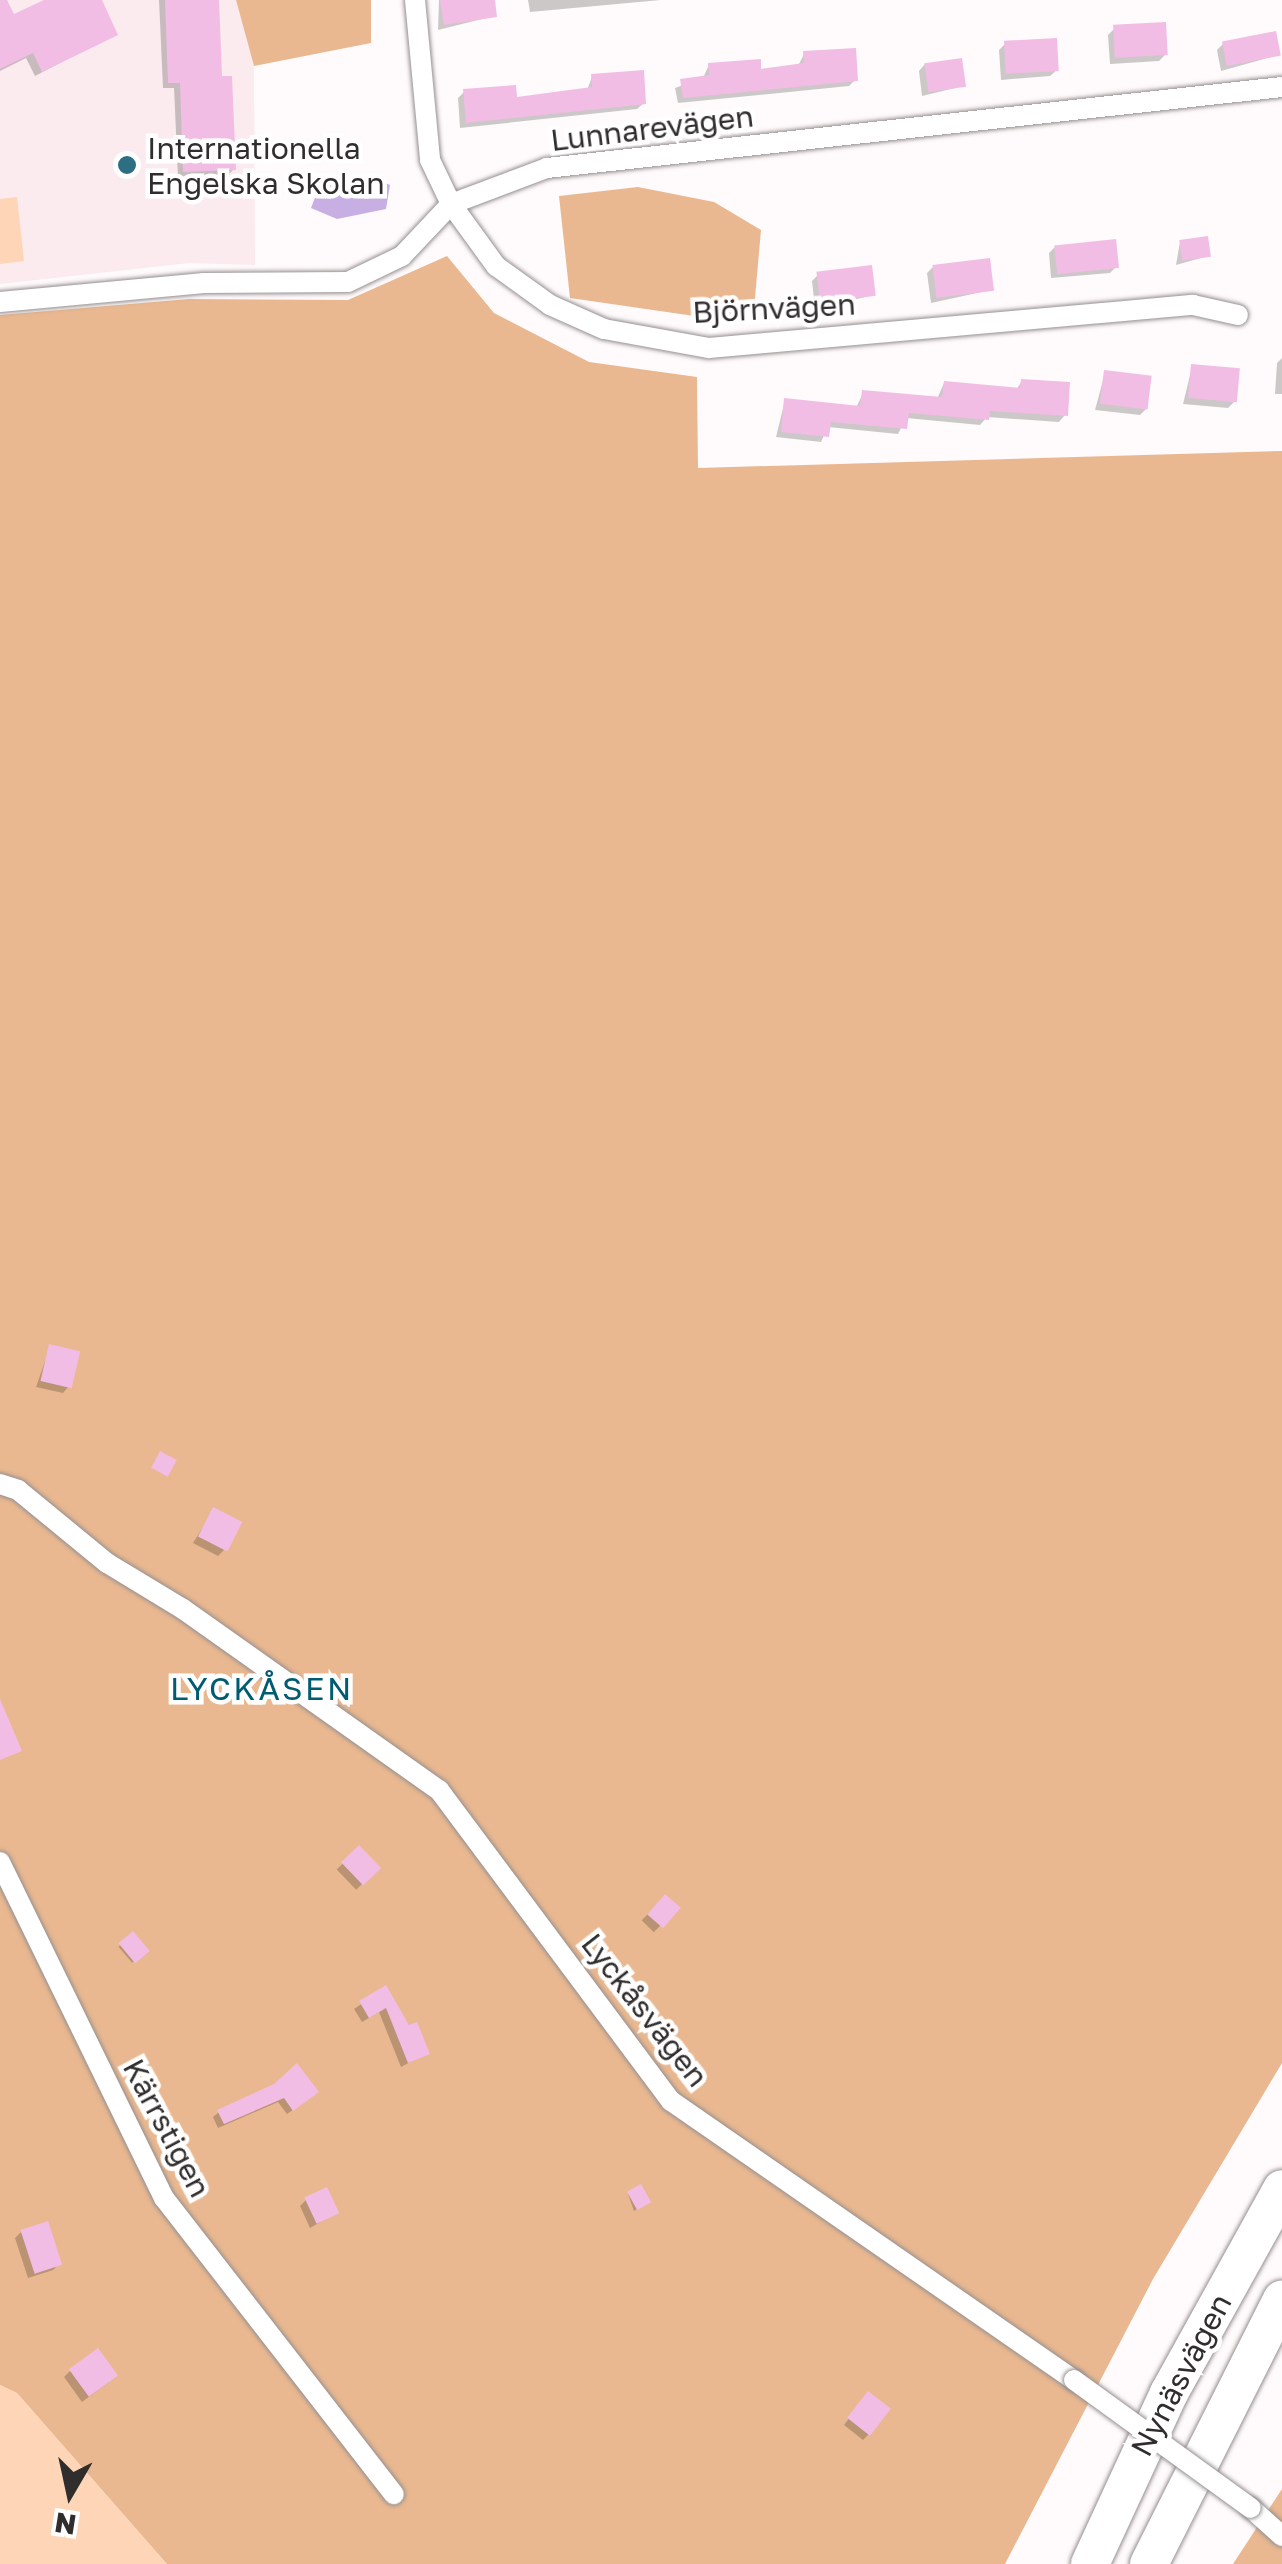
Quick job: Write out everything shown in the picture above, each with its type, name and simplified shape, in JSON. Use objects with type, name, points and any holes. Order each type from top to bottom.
[{"type":"highway","name":"Nynäsvägen","points":[[1090,2564],[1169,2393],[1282,2189]]},
{"type":"highway","name":"Nynäsvägen","points":[[1149,2564],[1282,2300]]},
{"type":"street","name":"Björnvägen","points":[[415,0],[430,160],[452,204],[496,266],[550,305],[604,329],[709,348],[1194,305],[1238,315]]},
{"type":"street","name":"Lunnarevägen","points":[[0,302],[204,282],[348,282],[402,256],[452,204],[547,168],[1282,87]]},
{"type":"street","name":"Lyckåsvägen","points":[[0,1484],[18,1490],[107,1563],[184,1609],[440,1790],[672,2101],[1074,2380],[1250,2508],[1282,2536]]},
{"type":"street","name":"Kärrstigen","points":[[0,1862],[164,2198],[394,2494]]},
{"type":"shaded area","name":"Internationella Engelska Skolan","points":[[0,0],[236,0],[254,66],[255,265],[189,263],[0,284]]},
{"type":"shaded area","points":[[236,0],[371,0],[371,43],[254,66]]},
{"type":"shaded area","points":[[377,179],[390,185],[386,209],[337,219],[311,208],[320,184]]},
{"type":"shaded area","points":[[638,187],[714,202],[761,230],[754,309],[715,319],[570,298],[559,196]]},
{"type":"shaded area","points":[[17,197],[24,261],[0,264],[0,199]]},
{"type":"shaded area","points":[[447,256],[494,313],[589,362],[697,377],[698,468],[1282,451],[1282,2063],[1153,2279],[1005,2564],[167,2564],[17,2393],[0,2385],[0,315],[189,299],[348,300]]},
{"type":"shaded area","points":[[0,2385],[17,2393],[167,2564],[0,2564]]},
{"type":"shaded area","points":[[1282,2489],[1282,2564],[1233,2564]]},
{"type":"building","points":[[0,0],[7,0],[14,14],[44,0],[102,0],[118,35],[42,72],[33,53],[0,69]]},
{"type":"building","points":[[165,0],[219,0],[222,76],[232,76],[236,170],[183,172],[180,83],[168,83]]},
{"type":"building","points":[[440,0],[495,0],[497,17],[444,25]]},
{"type":"building","points":[[1166,22],[1168,55],[1115,58],[1113,25]]},
{"type":"building","points":[[1276,31],[1281,56],[1227,66],[1222,41]]},
{"type":"building","points":[[1057,38],[1059,71],[1006,74],[1004,41]]},
{"type":"building","points":[[856,48],[858,81],[683,98],[680,79],[709,75],[708,63],[761,59],[761,69],[804,63],[803,51]]},
{"type":"building","points":[[962,58],[966,87],[928,92],[924,63]]},
{"type":"building","points":[[644,70],[646,104],[466,123],[463,89],[516,85],[517,97],[592,87],[591,74]]},
{"type":"building","points":[[1208,236],[1211,257],[1182,261],[1179,240]]},
{"type":"building","points":[[1116,239],[1119,268],[1057,274],[1054,245]]},
{"type":"building","points":[[990,258],[994,291],[936,298],[932,265]]},
{"type":"building","points":[[872,265],[876,296],[820,303],[816,272]]},
{"type":"building","points":[[1191,364],[1240,368],[1237,402],[1188,398]]},
{"type":"building","points":[[1104,370],[1152,376],[1147,410],[1100,404]]},
{"type":"building","points":[[1021,379],[1070,382],[1068,416],[990,411],[989,420],[909,413],[907,429],[831,422],[829,437],[781,432],[784,398],[860,406],[862,390],[942,397],[944,381],[1020,388]]},
{"type":"building","points":[[49,1344],[80,1351],[72,1388],[40,1381]]},
{"type":"building","points":[[160,1451],[177,1460],[168,1477],[151,1468]]},
{"type":"building","points":[[213,1507],[242,1522],[227,1551],[198,1536]]},
{"type":"building","points":[[0,1699],[22,1751],[0,1760]]},
{"type":"building","points":[[359,1845],[381,1868],[363,1885],[341,1862]]},
{"type":"building","points":[[665,1894],[681,1908],[663,1928],[647,1914]]},
{"type":"building","points":[[133,1931],[150,1951],[135,1963],[118,1943]]},
{"type":"building","points":[[386,1985],[409,2025],[417,2022],[430,2054],[408,2063],[386,2008],[369,2018],[359,2001]]},
{"type":"building","points":[[297,2063],[319,2092],[293,2111],[284,2098],[224,2124],[217,2110],[274,2084]]},
{"type":"building","points":[[641,2184],[651,2202],[637,2210],[627,2192]]},
{"type":"building","points":[[327,2187],[339,2213],[317,2224],[304,2198]]},
{"type":"building","points":[[48,2221],[62,2265],[35,2274],[20,2230]]},
{"type":"building","points":[[98,2348],[118,2376],[89,2397],[69,2369]]},
{"type":"building","points":[[868,2391],[891,2409],[870,2436],[847,2418]]},
{"type":"place","name":"Internationella Engelska Skolan","points":[[127,165]]},
{"type":"district","name":"LYCKÅSEN","points":[[262,1688]]}]
